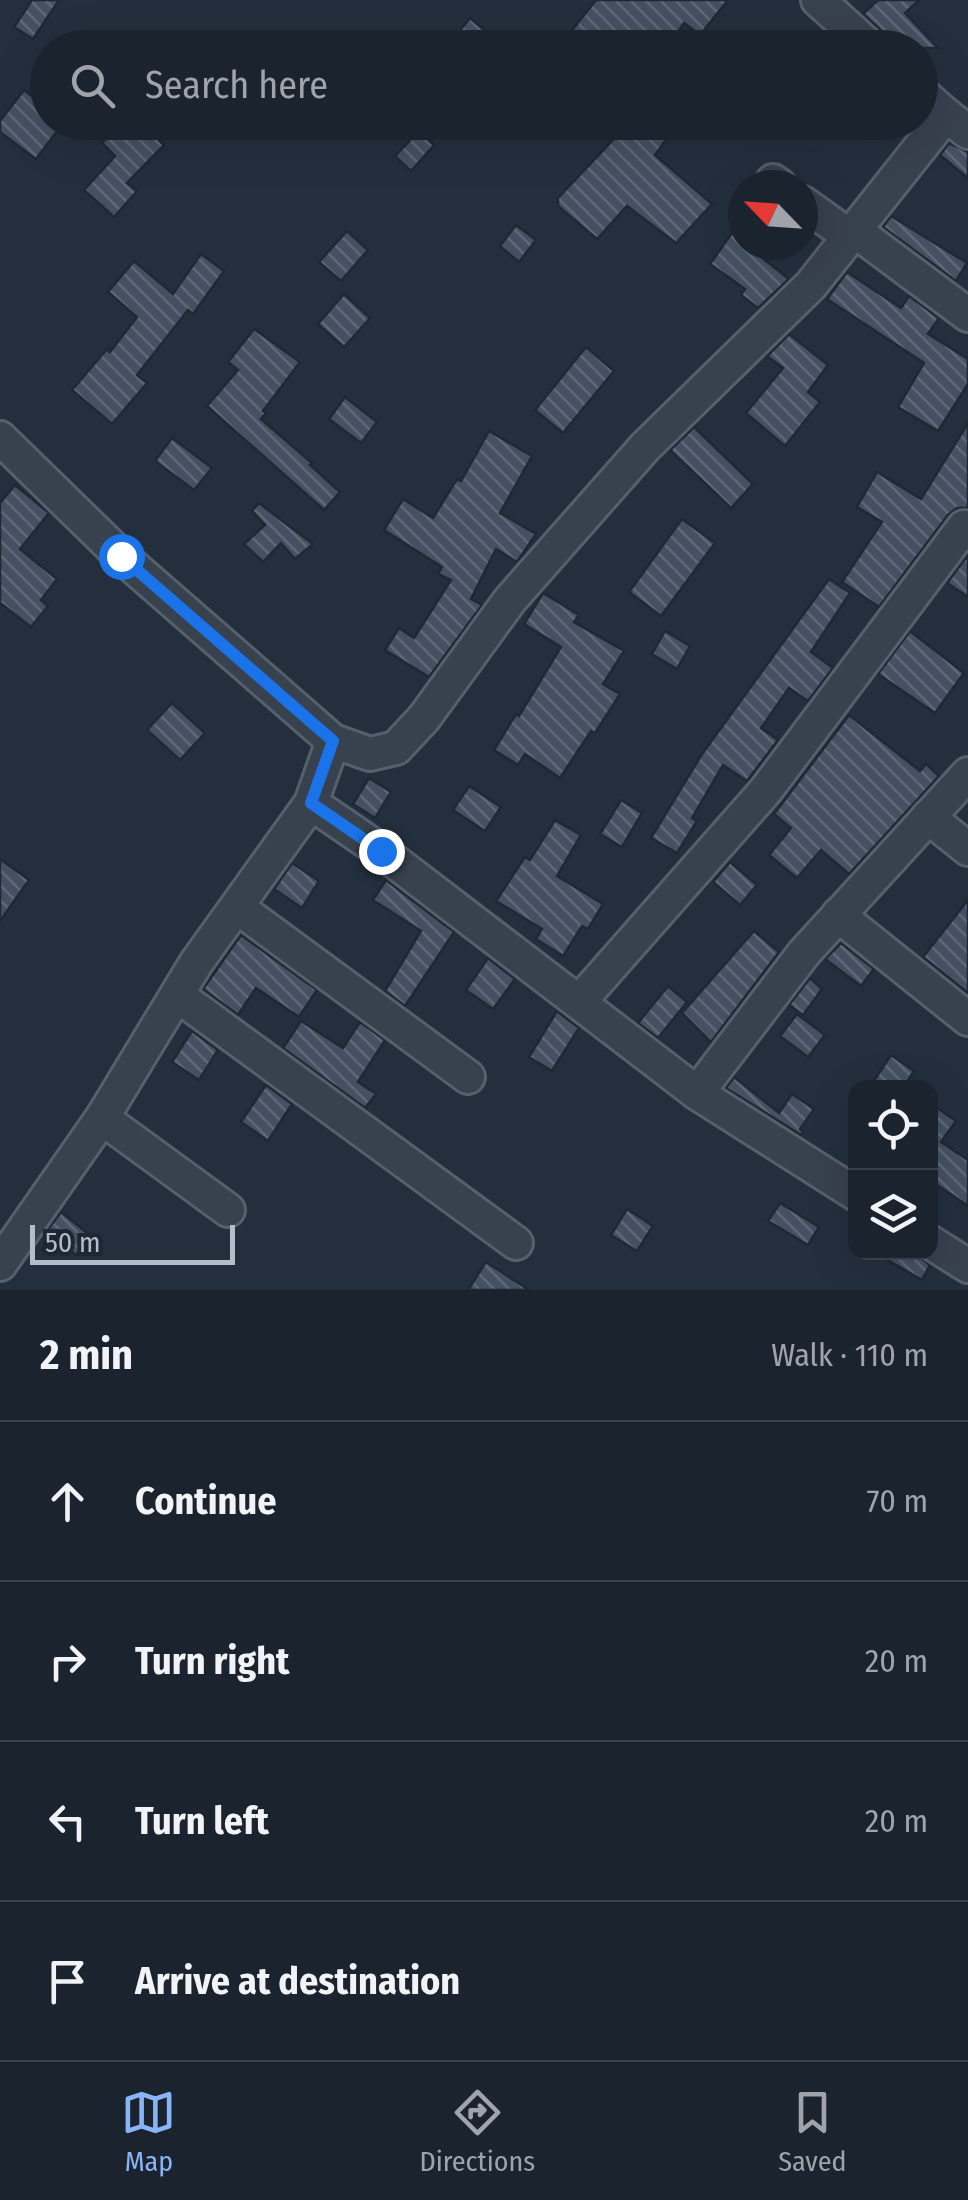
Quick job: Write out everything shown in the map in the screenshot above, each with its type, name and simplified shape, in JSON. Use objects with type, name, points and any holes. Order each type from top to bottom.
[{"type":"street","points":[[818,0],[851,30]]},
{"type":"street","points":[[0,438],[121,556],[333,741],[370,754],[396,748],[424,718],[510,600],[633,460],[810,284],[852,233],[957,123]]},
{"type":"street","points":[[818,211],[968,315]]},
{"type":"street","points":[[578,1002],[766,790],[964,527]]},
{"type":"street","points":[[15,1290],[0,1267],[102,1118],[177,996],[311,803],[333,741]]},
{"type":"street","points":[[697,1093],[804,953],[968,774]]},
{"type":"street","points":[[311,803],[381,851],[697,1093],[848,1189]]},
{"type":"street","points":[[928,818],[968,850]]},
{"type":"street","points":[[237,907],[468,1077]]},
{"type":"street","points":[[838,915],[968,1019]]},
{"type":"street","points":[[177,996],[516,1243]]},
{"type":"street","points":[[102,1118],[228,1210]]},
{"type":"street","points":[[938,1247],[968,1266]]},
{"type":"building","points":[[32,0],[59,0],[39,30],[30,30],[30,37],[14,27]]},
{"type":"building","points":[[596,0],[728,0],[704,30],[693,30],[684,23],[679,30],[572,30]]},
{"type":"building","points":[[878,0],[919,0],[905,13],[921,30],[881,30],[863,14]]},
{"type":"building","points":[[470,18],[484,30],[460,30]]},
{"type":"building","points":[[24,90],[30,94],[30,140],[50,140],[36,159],[0,132],[0,121]]},
{"type":"building","points":[[159,140],[164,145],[127,183],[137,191],[114,217],[84,190],[115,156],[102,143]]},
{"type":"building","points":[[410,140],[429,140],[434,145],[411,171],[395,156]]},
{"type":"building","points":[[613,140],[666,140],[655,155],[712,204],[676,243],[627,206],[597,239],[558,206],[558,198]]},
{"type":"building","points":[[949,143],[968,152],[968,178],[940,155]]},
{"type":"building","points":[[891,216],[967,263],[956,281],[883,227]]},
{"type":"building","points":[[516,225],[536,240],[519,262],[500,246]]},
{"type":"building","points":[[347,231],[368,250],[341,281],[319,262]]},
{"type":"building","points":[[728,238],[728,260],[765,260],[789,279],[758,308],[741,295],[745,289],[710,264]]},
{"type":"building","points":[[201,254],[224,271],[193,314],[188,310],[137,375],[147,383],[112,424],[72,390],[107,349],[110,352],[137,317],[108,292],[134,261],[173,294]]},
{"type":"building","points":[[847,272],[901,308],[909,296],[939,318],[928,334],[968,359],[968,384],[938,431],[898,407],[924,363],[827,299]]},
{"type":"building","points":[[344,294],[370,318],[344,347],[318,324]]},
{"type":"building","points":[[254,329],[300,362],[261,419],[340,492],[324,510],[207,406],[238,370],[228,362]]},
{"type":"building","points":[[789,334],[828,365],[808,392],[820,402],[785,446],[746,413],[783,368],[767,356]]},
{"type":"building","points":[[586,347],[614,371],[563,433],[535,410]]},
{"type":"building","points":[[345,397],[377,422],[361,443],[329,419]]},
{"type":"building","points":[[968,423],[968,508],[957,508],[948,515],[879,607],[842,582],[882,522],[857,507],[877,472],[921,499]]},
{"type":"building","points":[[694,427],[753,484],[731,508],[670,450]]},
{"type":"building","points":[[489,431],[532,456],[500,513],[536,534],[517,562],[496,549],[471,599],[482,605],[429,677],[385,650],[399,628],[414,638],[451,580],[438,574],[442,567],[384,530],[403,499],[433,518],[457,479],[461,481]]},
{"type":"building","points":[[172,438],[212,468],[194,490],[155,461]]},
{"type":"building","points":[[15,485],[49,513],[20,549],[57,579],[41,600],[48,606],[31,627],[0,603],[0,503]]},
{"type":"building","points":[[259,503],[313,544],[295,559],[281,543],[263,562],[244,544],[265,525],[252,511]]},
{"type":"building","points":[[682,519],[715,543],[661,616],[629,592]]},
{"type":"building","points":[[968,555],[968,597],[947,583]]},
{"type":"building","points":[[829,579],[850,593],[811,652],[833,668],[808,701],[789,688],[761,728],[778,740],[747,781],[723,765],[677,853],[651,838],[702,754]]},
{"type":"building","points":[[543,593],[579,615],[574,622],[624,651],[603,684],[620,694],[560,778],[525,754],[518,765],[494,750],[561,647],[524,624]]},
{"type":"building","points":[[665,631],[690,646],[677,669],[652,654]]},
{"type":"building","points":[[910,631],[964,673],[935,713],[878,674]]},
{"type":"building","points":[[172,703],[205,733],[180,760],[147,730]]},
{"type":"building","points":[[849,715],[920,771],[926,764],[939,776],[849,874],[821,850],[797,878],[769,855],[791,828],[774,814]]},
{"type":"building","points":[[369,778],[391,792],[375,818],[353,804]]},
{"type":"building","points":[[469,786],[501,807],[485,831],[453,810]]},
{"type":"building","points":[[621,800],[642,813],[622,847],[600,834]]},
{"type":"building","points":[[555,820],[581,835],[557,876],[603,904],[588,929],[582,926],[563,956],[536,939],[542,929],[496,901],[525,857],[530,860]]},
{"type":"building","points":[[0,859],[29,880],[0,921]]},
{"type":"building","points":[[730,862],[757,885],[740,905],[713,882]]},
{"type":"building","points":[[292,863],[319,881],[302,908],[274,889]]},
{"type":"building","points":[[386,880],[454,932],[405,1006],[385,991],[421,931],[373,900]]},
{"type":"building","points":[[968,900],[968,993],[923,957]]},
{"type":"building","points":[[754,931],[779,952],[711,1042],[682,1013]]},
{"type":"building","points":[[241,935],[317,990],[299,1017],[256,988],[238,1015],[203,989]]},
{"type":"building","points":[[841,943],[874,969],[861,986],[825,959]]},
{"type":"building","points":[[488,958],[515,979],[493,1009],[466,990]]},
{"type":"building","points":[[810,978],[822,989],[803,1015],[789,1005]]},
{"type":"building","points":[[668,986],[687,1002],[658,1038],[638,1023]]},
{"type":"building","points":[[557,1011],[579,1028],[552,1071],[529,1057]]},
{"type":"building","points":[[797,1014],[825,1035],[808,1057],[780,1036]]},
{"type":"building","points":[[301,1021],[343,1048],[360,1022],[385,1040],[358,1082],[376,1094],[365,1108],[283,1048]]},
{"type":"building","points":[[192,1031],[218,1050],[199,1080],[172,1062]]},
{"type":"building","points":[[891,1055],[914,1071],[908,1080],[874,1080]]},
{"type":"building","points":[[734,1077],[779,1113],[792,1094],[814,1109],[800,1129],[801,1135],[726,1088]]},
{"type":"building","points":[[266,1085],[292,1104],[268,1141],[241,1122]]},
{"type":"building","points":[[938,1109],[956,1121],[941,1142],[968,1160],[968,1206],[938,1185]]},
{"type":"building","points":[[780,1203],[819,1227],[808,1245],[768,1221]]},
{"type":"building","points":[[627,1209],[653,1226],[637,1251],[611,1235]]},
{"type":"building","points":[[61,1212],[91,1236],[76,1255],[46,1232]]},
{"type":"building","points":[[888,1260],[923,1260],[930,1265],[922,1280]]},
{"type":"building","points":[[486,1262],[529,1290],[468,1290]]},
{"type":"route","points":[[121,556],[333,741],[311,803],[381,851]]}]
